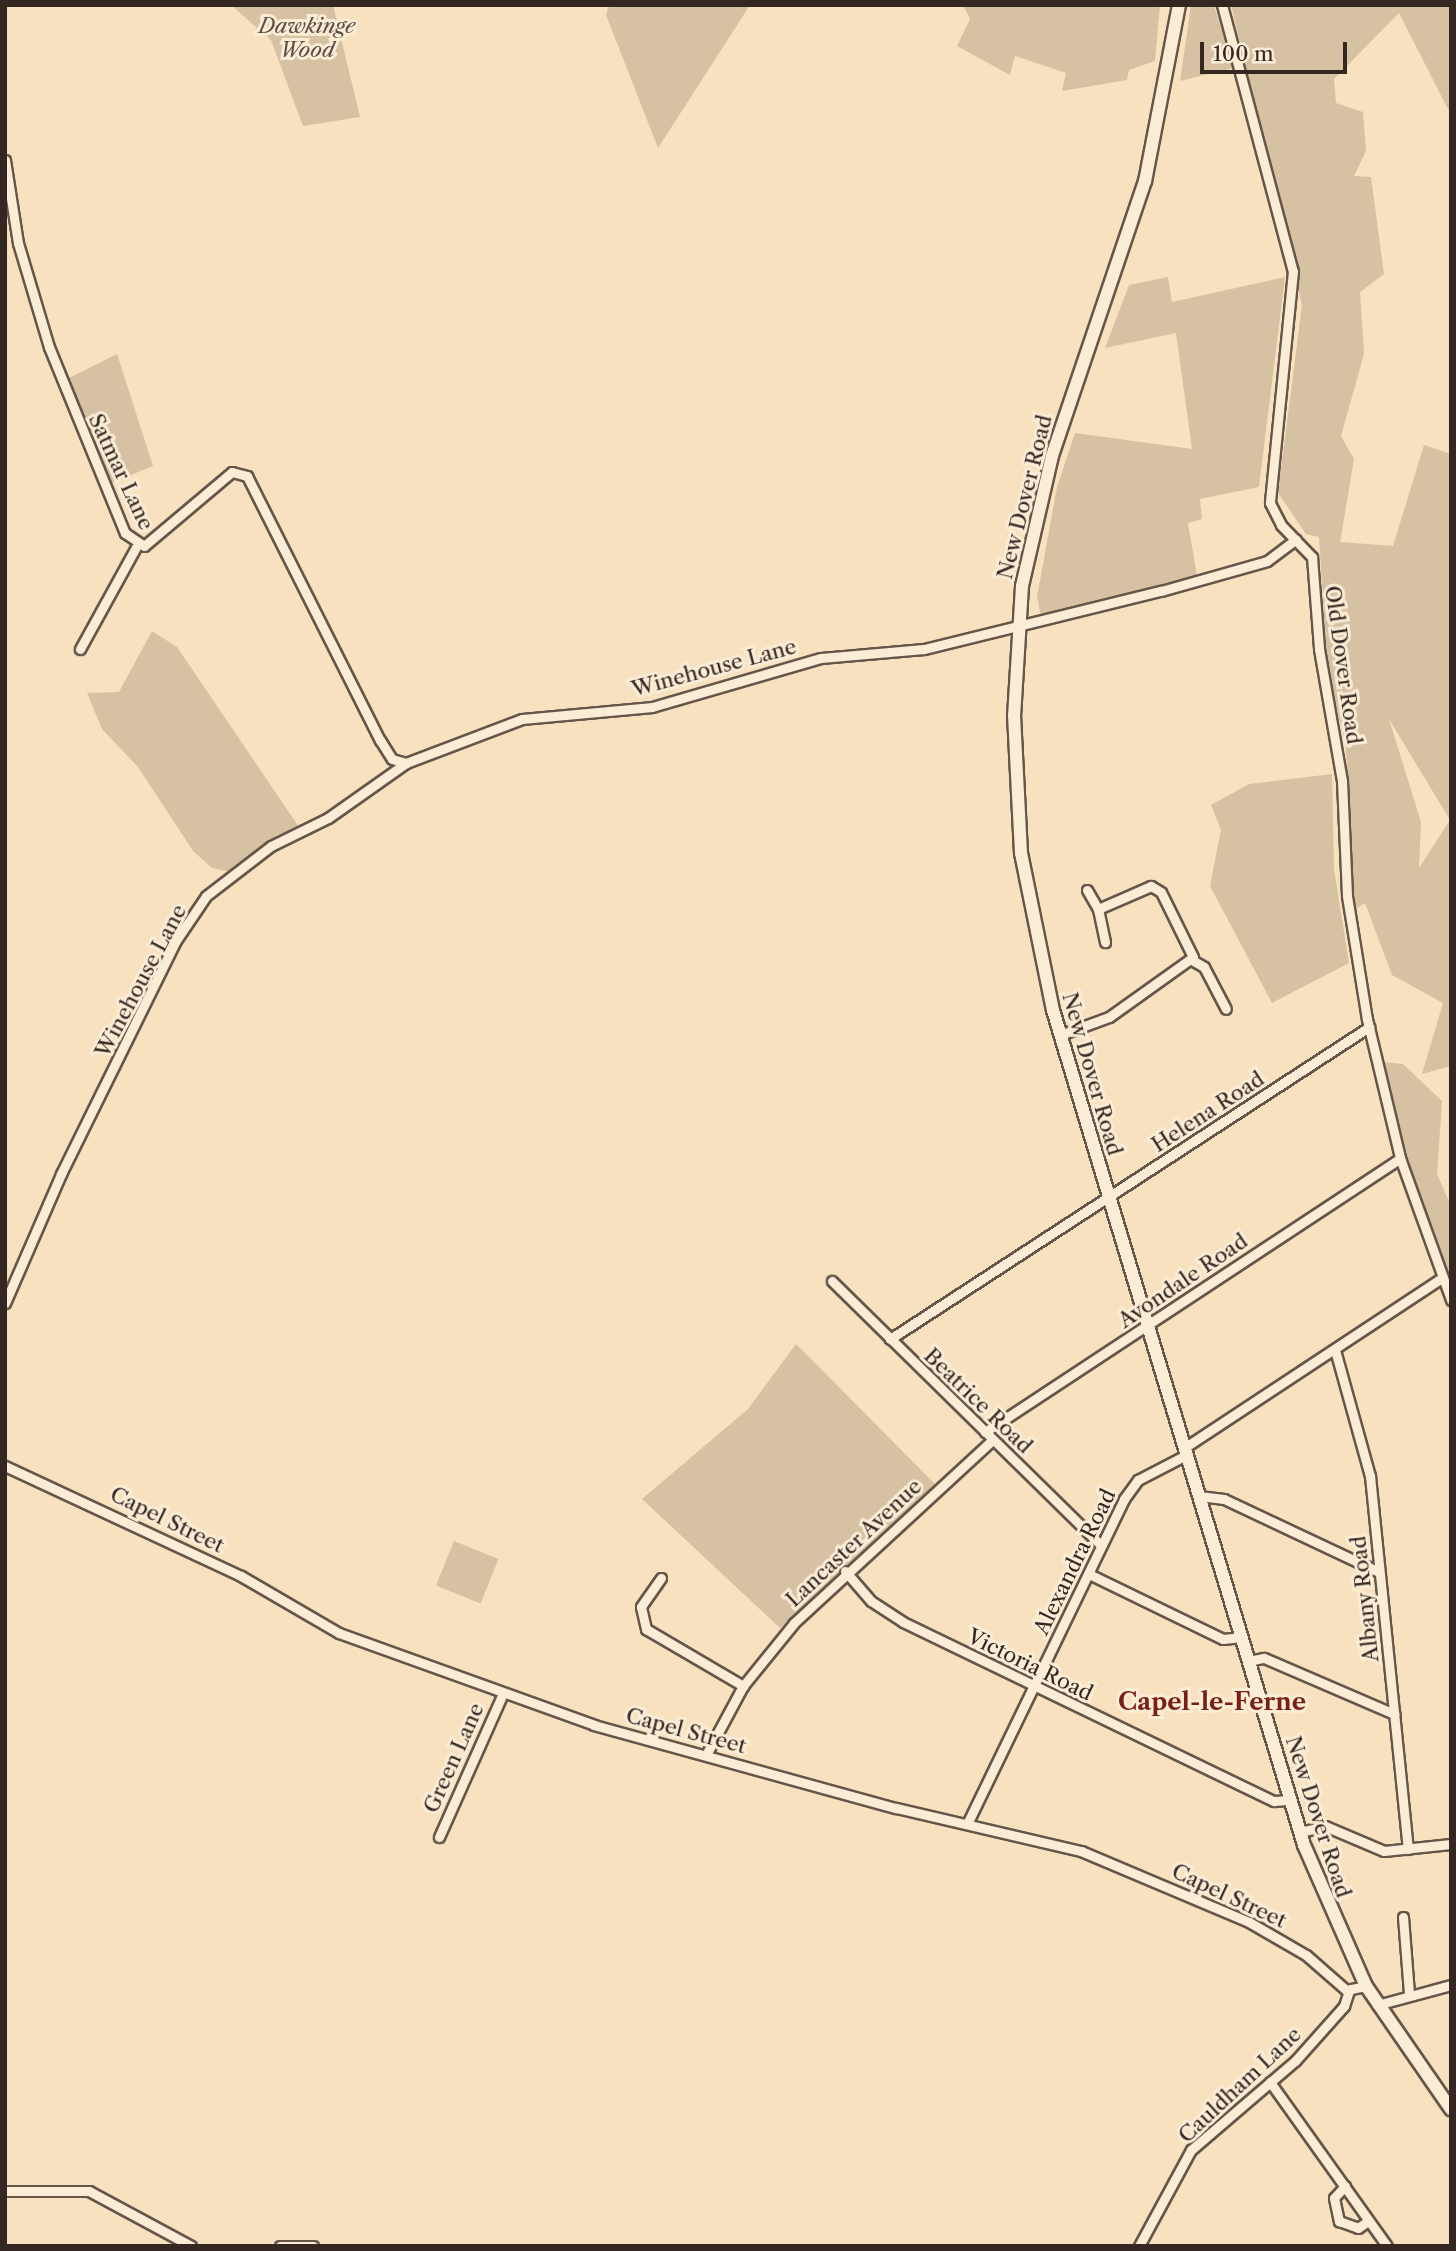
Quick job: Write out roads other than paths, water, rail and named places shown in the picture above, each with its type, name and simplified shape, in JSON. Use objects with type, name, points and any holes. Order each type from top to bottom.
[{"type":"main road","name":"New Dover Road","points":[[1179,5],[1154,149],[1052,456],[1018,624],[1018,823],[1031,916],[1060,1035],[1300,1832],[1366,1986],[1451,2109]]},
{"type":"street","name":"Old Dover Road","points":[[1222,5],[1290,249],[1292,316],[1269,489],[1275,516],[1313,563],[1319,649],[1342,781],[1347,896],[1369,1027],[1400,1158],[1451,1300]]},
{"type":"street","name":"Satmar Lane","points":[[5,160],[19,243],[49,347],[125,533],[136,547],[232,472],[247,476],[380,740],[392,759],[405,763]]},
{"type":"street","name":"Winehouse Lane","points":[[5,1303],[61,1174],[176,942],[206,896],[271,846],[328,818],[405,763],[522,719],[652,706],[809,661],[925,649],[1267,561],[1296,539]]},
{"type":"street","points":[[80,649],[136,547]]},
{"type":"street","points":[[1098,909],[1154,887],[1191,943],[1192,961]]},
{"type":"street","points":[[1087,890],[1098,909],[1105,942]]},
{"type":"street","points":[[1060,1035],[1102,1021],[1192,961]]},
{"type":"street","points":[[1192,961],[1204,967],[1226,1009]]},
{"type":"street","name":"Helena Road","points":[[890,1339],[1369,1027]]},
{"type":"street","name":"Avondale Road","points":[[985,1432],[1400,1158]]},
{"type":"street","name":"Alexandra Road","points":[[968,1822],[1101,1545],[1134,1483],[1185,1452],[1443,1277]]},
{"type":"street","name":"Beatrice Road","points":[[832,1281],[1101,1545]]},
{"type":"street","name":"Albany Road","points":[[1335,1350],[1367,1461],[1408,1849]]},
{"type":"street","name":"Lancaster Avenue","points":[[707,1753],[743,1686],[845,1571],[992,1440]]},
{"type":"street","name":"Capel Street","points":[[5,1466],[241,1576],[324,1627],[503,1693],[707,1753],[1081,1851],[1239,1917],[1306,1955],[1349,1991]]},
{"type":"street","points":[[1199,1496],[1224,1499],[1379,1572]]},
{"type":"street","name":"Victoria Road","points":[[845,1571],[889,1614],[1034,1687],[1274,1801],[1290,1800]]},
{"type":"street","points":[[1089,1574],[1223,1639],[1242,1637]]},
{"type":"street","points":[[661,1578],[641,1606],[646,1629],[743,1686]]},
{"type":"street","points":[[1248,1661],[1264,1658],[1395,1714]]},
{"type":"street","name":"Green Lane","points":[[439,1837],[503,1693]]},
{"type":"street","points":[[1300,1832],[1325,1826],[1371,1848],[1408,1849],[1451,1844]]},
{"type":"street","points":[[1403,1917],[1409,1994]]},
{"type":"street","points":[[1377,2005],[1409,1994],[1451,1985]]},
{"type":"street","points":[[1349,1991],[1366,1986]]},
{"type":"street","name":"Cauldham Lane","points":[[1139,2246],[1191,2150],[1270,2082],[1335,2018],[1349,1991]]},
{"type":"street","points":[[1270,2082],[1387,2246]]},
{"type":"street","points":[[1345,2186],[1334,2197],[1339,2221],[1358,2228],[1368,2221]]},
{"type":"street","points":[[5,2191],[89,2191],[191,2246]]},
{"type":"street","points":[[280,2246],[313,2246]]},
{"type":"district","name":"Capel-le-Ferne","points":[[1212,1702]]},
{"type":"park label","name":"Dawkinge Wood","points":[[307,38]]}]
